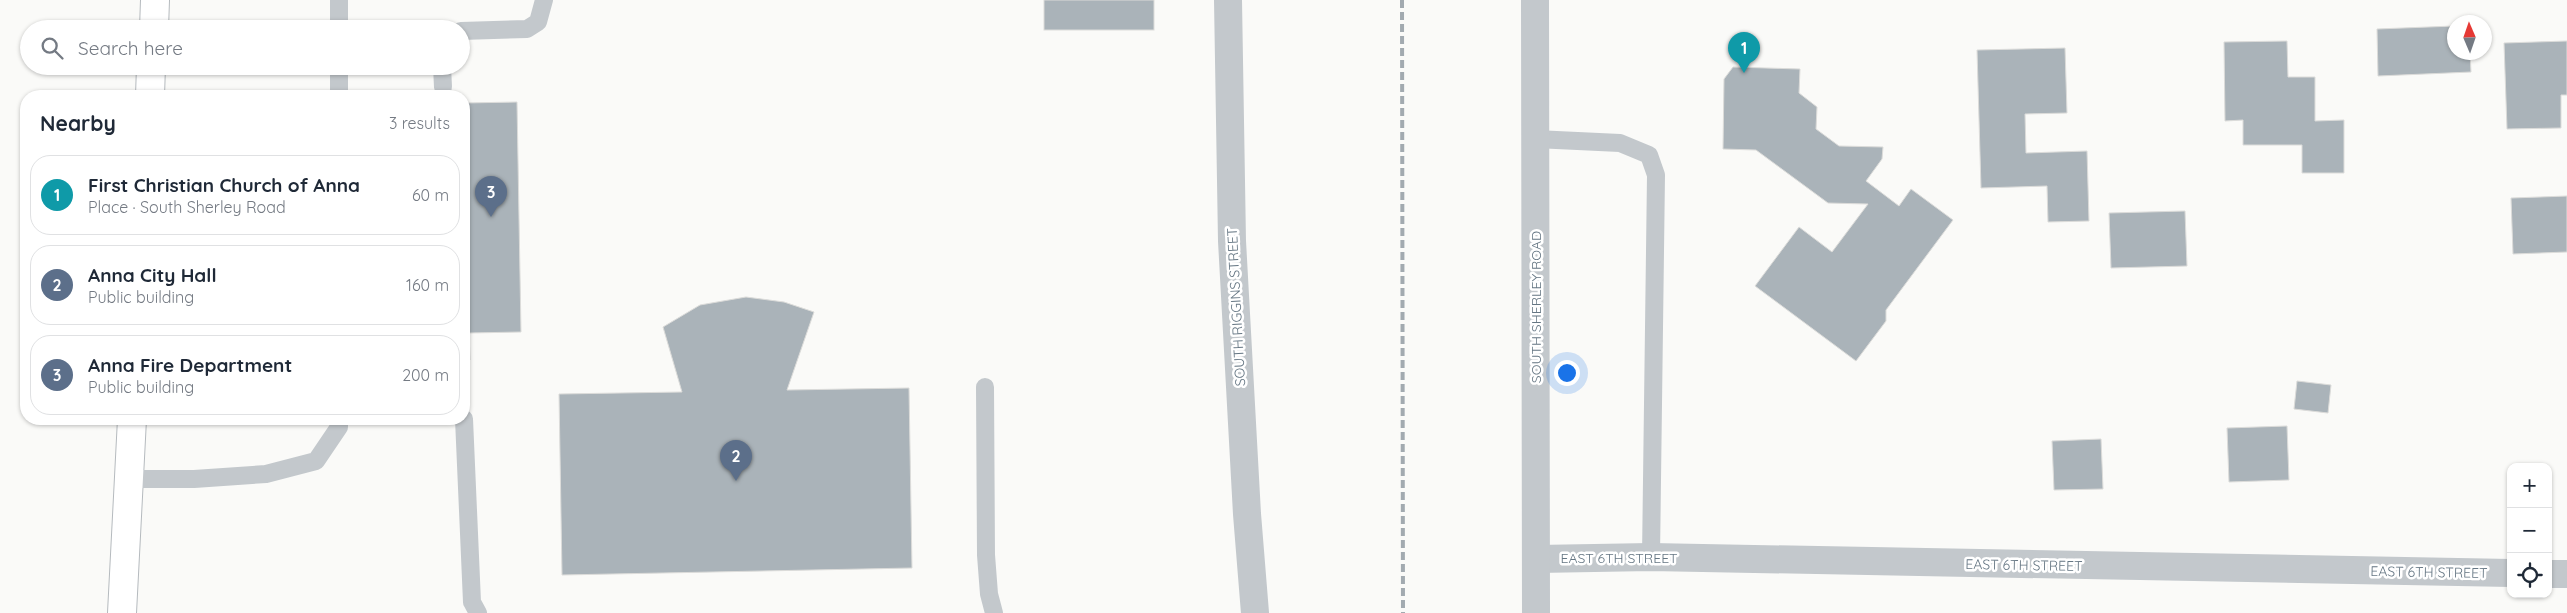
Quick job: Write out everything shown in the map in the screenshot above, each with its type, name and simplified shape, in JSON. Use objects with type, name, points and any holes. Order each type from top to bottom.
[{"type":"main road","points":[[154,20],[155,0]]},
{"type":"main road","points":[[150,90],[151,75]]},
{"type":"main road","points":[[122,613],[132,425]]},
{"type":"street","name":"SOUTH RIGGINS STREET","points":[[1228,0],[1232,240],[1246,505],[1255,613]]},
{"type":"street","name":"SOUTH SHERLEY ROAD","points":[[1535,0],[1536,613]]},
{"type":"street","name":"EAST 6TH STREET","points":[[1537,559],[1651,557],[2507,573]]},
{"type":"street","points":[[2552,574],[2567,574]]},
{"type":"lane","points":[[339,0],[339,20]]},
{"type":"lane","points":[[470,31],[527,29],[538,22],[544,0]]},
{"type":"lane","points":[[339,75],[339,90]]},
{"type":"lane","points":[[442,75],[443,87]]},
{"type":"lane","points":[[1535,139],[1620,143],[1649,155],[1656,176],[1651,557]]},
{"type":"lane","points":[[985,387],[986,555],[989,594],[994,613]]},
{"type":"lane","points":[[129,479],[194,479],[266,474],[316,461],[339,425]]},
{"type":"lane","points":[[464,425],[472,602],[478,613]]},
{"type":"building","points":[[1044,0],[1154,0],[1154,30],[1044,30]]},
{"type":"building","points":[[2447,26],[2447,60],[2470,60],[2471,72],[2378,76],[2377,29]]},
{"type":"building","points":[[2287,41],[2288,77],[2315,77],[2315,121],[2344,120],[2344,173],[2302,173],[2302,145],[2243,145],[2243,120],[2225,121],[2224,42]]},
{"type":"building","points":[[2567,41],[2567,95],[2561,95],[2561,128],[2507,129],[2504,43]]},
{"type":"building","points":[[2065,48],[2067,113],[2025,114],[2026,153],[2087,151],[2089,221],[2048,222],[2047,186],[1981,188],[1977,50]]},
{"type":"building","points":[[1733,67],[1800,69],[1799,93],[1817,107],[1816,129],[1839,146],[1883,147],[1882,159],[1866,181],[1899,206],[1911,189],[1953,220],[1886,310],[1886,321],[1856,361],[1755,286],[1799,227],[1832,252],[1868,204],[1828,203],[1756,150],[1723,149],[1724,79]]},
{"type":"building","points":[[517,102],[521,332],[470,333],[470,103]]},
{"type":"building","points":[[2567,196],[2567,252],[2513,254],[2511,198]]},
{"type":"building","points":[[2185,211],[2187,266],[2111,268],[2109,213]]},
{"type":"building","points":[[746,297],[784,302],[814,312],[787,390],[909,388],[912,568],[562,575],[559,394],[682,392],[663,327],[700,305]]},
{"type":"building","points":[[2297,381],[2331,385],[2328,413],[2294,409]]},
{"type":"building","points":[[2287,426],[2289,480],[2229,482],[2227,428]]},
{"type":"building","points":[[2101,439],[2103,489],[2054,490],[2052,441]]},
{"type":"railway","points":[[1402,0],[1403,613]]},
{"type":"place","name":"First Christian Church of Anna","points":[[1744,73]]},
{"type":"place","name":"Anna Fire Department","points":[[491,217]]},
{"type":"place","name":"Anna City Hall","points":[[736,481]]}]
